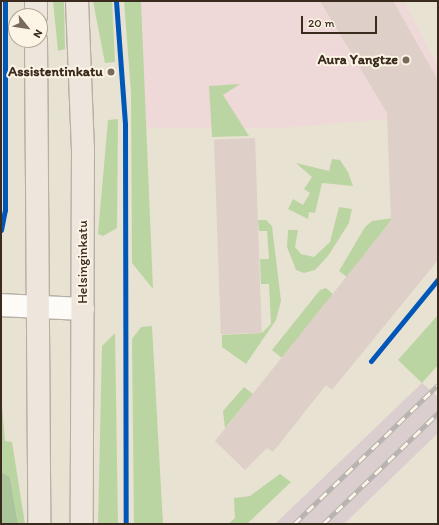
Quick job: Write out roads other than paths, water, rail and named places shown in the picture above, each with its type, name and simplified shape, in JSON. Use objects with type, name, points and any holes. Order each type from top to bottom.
[{"type":"main road","name":"Helsinginkatu","points":[[77,1],[83,149],[82,524]]},
{"type":"main road","points":[[36,48],[35,306],[39,524]]},
{"type":"street","points":[[1,305],[83,309]]},
{"type":"railway","points":[[294,524],[438,385]]},
{"type":"railway","points":[[323,524],[438,413]]},
{"type":"place","name":"Aura Yangtze","points":[[406,60]]},
{"type":"place","name":"Assistentinkatu","points":[[111,72]]}]
